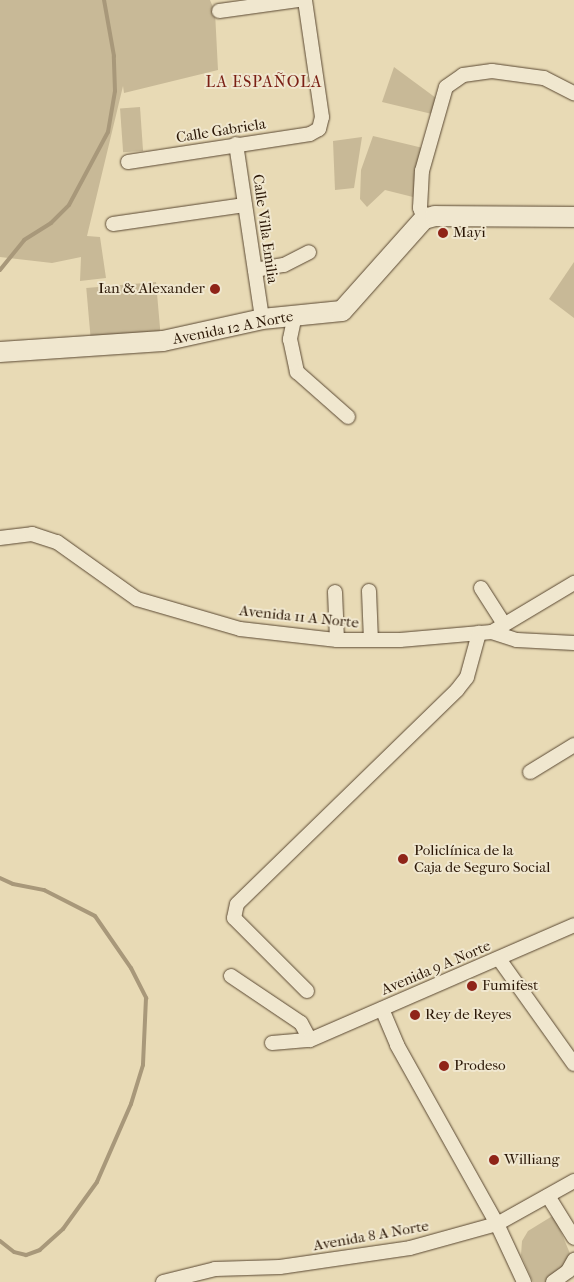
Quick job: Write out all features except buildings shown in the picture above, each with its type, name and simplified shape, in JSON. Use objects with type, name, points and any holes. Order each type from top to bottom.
[{"type":"street","points":[[219,11],[298,0]]},
{"type":"street","name":"Calle Gabriela","points":[[128,162],[310,134],[319,129],[322,117],[305,0]]},
{"type":"street","points":[[574,93],[544,78],[492,71],[464,75],[446,87],[422,171],[420,208],[424,219],[574,217]]},
{"type":"street","name":"Calle Villa Emilia","points":[[236,144],[262,319]]},
{"type":"street","points":[[113,224],[245,205]]},
{"type":"street","name":"Avenida 12 A Norte","points":[[0,352],[162,341],[262,319],[342,311],[424,219]]},
{"type":"street","points":[[255,270],[284,264],[309,252]]},
{"type":"street","points":[[295,315],[290,338],[297,372],[348,417]]},
{"type":"street","name":"Avenida 11 A Norte","points":[[4,536],[32,534],[57,542],[137,599],[240,629],[337,640],[371,640],[485,632],[504,624],[574,583]]},
{"type":"street","points":[[481,588],[504,624]]},
{"type":"street","points":[[369,591],[371,640]]},
{"type":"street","points":[[335,592],[337,640]]},
{"type":"street","points":[[308,992],[234,918],[233,911],[237,904],[457,690],[467,676],[485,632],[517,640],[574,644]]},
{"type":"street","points":[[530,772],[574,745]]},
{"type":"street","name":"Avenida 9 A Norte","points":[[272,1043],[310,1040],[500,959],[574,925]]},
{"type":"street","points":[[500,959],[574,1064]]},
{"type":"street","points":[[231,976],[301,1023],[310,1040]]},
{"type":"street","points":[[382,1009],[397,1045],[497,1224],[524,1282]]},
{"type":"street","name":"Avenida 8 A Norte","points":[[163,1282],[215,1269],[280,1267],[391,1251],[497,1224],[574,1181]]},
{"type":"street","points":[[548,1196],[574,1238]]},
{"type":"street","points":[[552,1282],[568,1271],[574,1260]]},
{"type":"shaded area","points":[[0,0],[210,0],[215,12],[218,70],[124,93],[123,86],[87,236],[100,237],[106,278],[80,281],[81,257],[52,263],[0,257]]},
{"type":"shaded area","points":[[394,67],[436,98],[432,114],[382,102]]},
{"type":"shaded area","points":[[140,107],[143,151],[123,152],[120,108]]},
{"type":"shaded area","points":[[373,136],[423,148],[413,197],[385,190],[367,207],[360,199],[361,170]]},
{"type":"shaded area","points":[[362,137],[354,188],[335,190],[333,141]]},
{"type":"shaded area","points":[[574,262],[574,318],[549,299]]},
{"type":"shaded area","points":[[156,282],[160,331],[91,337],[86,288]]},
{"type":"shaded area","points":[[554,1215],[571,1256],[563,1273],[547,1282],[533,1282],[521,1255],[522,1241],[528,1231]]},
{"type":"waterway","points":[[0,270],[24,240],[51,223],[69,205],[108,132],[115,91],[114,56],[104,0]]},
{"type":"waterway","points":[[0,878],[13,884],[44,890],[95,916],[131,968],[146,998],[143,1065],[131,1104],[97,1182],[63,1229],[40,1250],[26,1255],[14,1252],[0,1241]]},
{"type":"place","name":"Mayi","points":[[443,233]]},
{"type":"place","name":"Ian & Alexander","points":[[215,289]]},
{"type":"place","name":"Policlínica de la Caja de Seguro Social","points":[[403,859]]},
{"type":"place","name":"Fumifest","points":[[472,986]]},
{"type":"place","name":"Rey de Reyes","points":[[415,1015]]},
{"type":"place","name":"Prodeso","points":[[444,1066]]},
{"type":"place","name":"Williang","points":[[494,1160]]},
{"type":"district","name":"LA ESPAÑOLA","points":[[264,82]]}]
